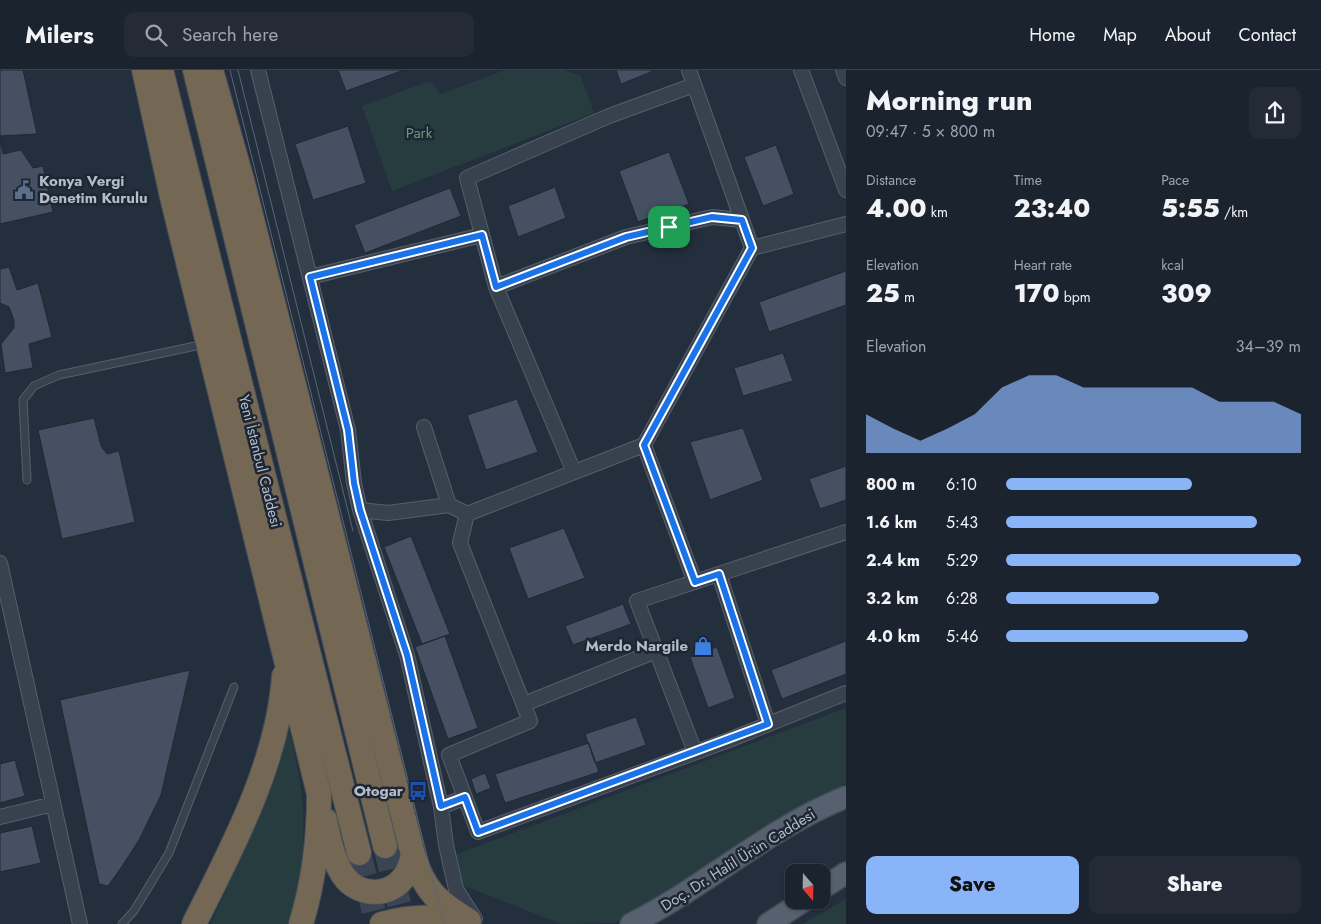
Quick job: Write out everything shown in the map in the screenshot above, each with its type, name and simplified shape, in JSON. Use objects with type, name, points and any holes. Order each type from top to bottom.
[{"type":"highway","points":[[144,70],[172,197],[333,851],[341,870],[354,886],[371,892],[381,892],[398,884],[405,877],[413,855]]},
{"type":"highway","name":"Yeni İstanbul Caddesi","points":[[161,70],[359,853]]},
{"type":"highway","points":[[195,70],[385,846]]},
{"type":"highway","points":[[211,70],[245,190],[413,855],[419,873],[432,894],[446,906],[476,923]]},
{"type":"highway","points":[[194,924],[250,806],[269,755],[280,710],[284,652]]},
{"type":"highway","points":[[301,924],[313,878],[319,828],[319,794]]},
{"type":"highway","points":[[382,924],[422,917],[442,917],[476,923]]},
{"type":"main road","name":"Doç. Dr. Halil Ürün Caddesi","points":[[631,924],[662,907],[792,823],[846,797]]},
{"type":"main road","points":[[830,884],[846,874]]},
{"type":"main road","points":[[768,924],[791,909]]},
{"type":"street","points":[[258,70],[348,430],[354,483],[360,510],[407,655],[441,806],[446,845],[456,890],[476,923]]},
{"type":"street","points":[[689,70],[752,248]]},
{"type":"street","points":[[801,70],[846,190]]},
{"type":"street","points":[[843,70],[846,78]]},
{"type":"street","points":[[574,472],[496,287],[467,178],[609,116],[694,85]]},
{"type":"street","points":[[496,287],[626,237],[712,217],[742,220]]},
{"type":"street","points":[[360,510],[388,513],[449,505],[467,514],[644,445],[752,248],[846,224]]},
{"type":"street","points":[[310,277],[482,235]]},
{"type":"street","points":[[424,427],[449,505]]},
{"type":"street","points":[[644,445],[695,582]]},
{"type":"street","points":[[467,514],[460,543],[530,721],[448,755],[478,832],[696,752],[846,693]]},
{"type":"street","points":[[696,752],[637,601],[846,532]]},
{"type":"street","points":[[0,563],[80,924]]},
{"type":"street","points":[[719,574],[768,724]]},
{"type":"street","points":[[524,704],[656,651]]},
{"type":"street","points":[[441,806],[465,797]]},
{"type":"street","points":[[0,816],[53,804]]},
{"type":"lane","points":[[27,480],[23,400],[34,386],[59,375],[208,343]]},
{"type":"lane","points":[[122,924],[134,911],[169,853],[234,687]]},
{"type":"green space","name":"Park","points":[[505,70],[563,70],[581,76],[594,113],[392,191],[362,106],[430,81],[441,94]]},
{"type":"green space","points":[[846,708],[846,784],[805,807],[687,883],[614,923],[561,924],[460,884],[452,856]]},
{"type":"green space","points":[[288,726],[295,753],[304,825],[300,872],[289,924],[210,924],[244,851],[264,802]]},
{"type":"green space","points":[[846,899],[846,924],[802,924],[830,909]]},
{"type":"building","name":"Konya Vergi Denetim Kurulu","points":[[0,70],[23,70],[37,134],[0,136]]},
{"type":"building","points":[[338,70],[404,70],[346,91]]},
{"type":"building","points":[[616,70],[651,70],[651,72],[621,84]]},
{"type":"building","points":[[348,126],[366,183],[313,200],[295,144]]},
{"type":"building","name":"Konya Vergi Denetim Kurulu","points":[[0,139],[3,154],[21,150],[33,168],[43,166],[53,212],[0,224]]},
{"type":"building","points":[[776,145],[794,194],[763,206],[744,157]]},
{"type":"building","points":[[669,152],[689,204],[638,222],[619,171]]},
{"type":"building","points":[[555,187],[566,218],[518,237],[508,206]]},
{"type":"building","points":[[450,188],[461,216],[365,253],[354,225]]},
{"type":"building","points":[[9,267],[17,290],[38,283],[52,337],[29,344],[33,368],[5,373],[1,344],[14,328],[14,320],[9,307],[0,303],[0,269]]},
{"type":"building","points":[[846,271],[846,305],[769,332],[759,302]]},
{"type":"building","points":[[783,353],[793,381],[743,396],[734,368]]},
{"type":"building","points":[[517,399],[538,452],[486,470],[467,415]]},
{"type":"building","points":[[94,418],[101,446],[107,454],[119,451],[135,522],[62,539],[38,430]]},
{"type":"building","points":[[743,428],[763,480],[710,500],[690,442]]},
{"type":"building","points":[[846,466],[846,500],[820,509],[809,479]]},
{"type":"building","points":[[564,528],[585,578],[528,599],[509,548]]},
{"type":"building","points":[[411,536],[450,634],[422,644],[384,547]]},
{"type":"building","points":[[623,604],[631,624],[573,645],[565,626]]},
{"type":"building","points":[[445,636],[478,728],[448,739],[415,647]]},
{"type":"building","points":[[846,641],[846,674],[782,699],[771,670]]},
{"type":"building","points":[[717,647],[735,698],[708,708],[690,657]]},
{"type":"building","points":[[190,670],[161,795],[139,840],[123,865],[108,886],[99,884],[60,700]]},
{"type":"building","points":[[636,717],[646,745],[595,763],[585,734]]},
{"type":"building","points":[[589,743],[599,772],[505,803],[495,774]]},
{"type":"building","points":[[15,760],[25,796],[0,803],[0,764]]},
{"type":"building","points":[[485,773],[491,788],[476,794],[471,779]]},
{"type":"building","points":[[32,826],[41,863],[0,872],[0,833]]},
{"type":"tunnel","points":[[385,846],[404,924]]},
{"type":"tunnel","points":[[359,853],[377,924]]},
{"type":"tram line","points":[[230,70],[444,924]]},
{"type":"tram line","points":[[238,70],[353,531]]},
{"type":"place","name":"Konya Vergi Denetim Kurulu","points":[[24,190]]},
{"type":"place","name":"Merdo Nargile","points":[[703,646]]},
{"type":"place","name":"Otogar","points":[[418,791]]},
{"type":"route","points":[[712,217],[742,220],[752,248],[644,445],[695,582],[719,574],[768,724],[478,832],[465,797],[441,806],[407,655],[360,510],[354,483],[348,430],[310,277],[482,235],[496,287],[626,237],[669,227],[712,217]]}]
